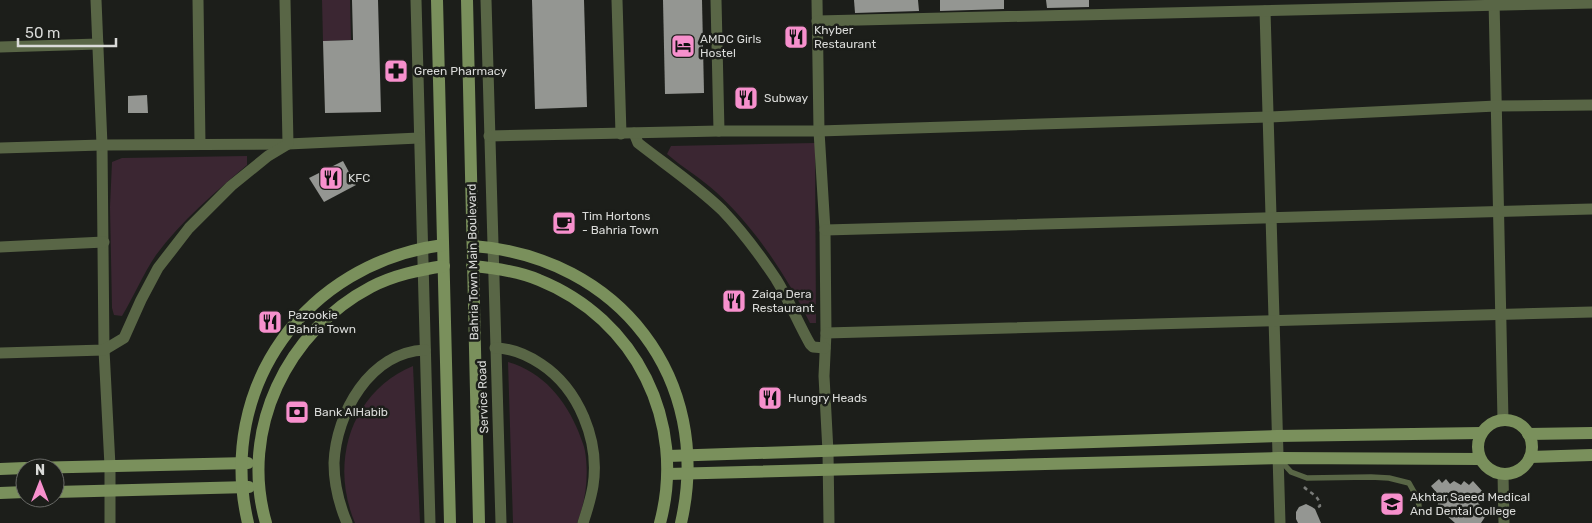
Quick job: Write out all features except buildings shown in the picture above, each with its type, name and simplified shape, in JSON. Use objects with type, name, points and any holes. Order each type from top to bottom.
[{"type":"street","points":[[96,0],[102,145],[104,350],[110,466],[110,523]]},
{"type":"street","points":[[198,0],[200,144]]},
{"type":"street","points":[[285,0],[288,144]]},
{"type":"street","points":[[416,0],[430,523]]},
{"type":"street","points":[[437,0],[450,523]]},
{"type":"street","name":"Bahria Town Main Boulevard","points":[[466,0],[479,523]]},
{"type":"street","name":"Service Road","points":[[486,0],[501,523]]},
{"type":"street","points":[[617,0],[621,134]]},
{"type":"street","points":[[716,0],[719,131]]},
{"type":"street","points":[[817,0],[819,131],[825,230],[826,333],[824,376],[829,523]]},
{"type":"street","points":[[817,22],[1265,11],[1494,3],[1592,4]]},
{"type":"street","points":[[1494,3],[1503,420]]},
{"type":"street","points":[[1265,11],[1280,523]]},
{"type":"street","points":[[0,46],[98,44]]},
{"type":"street","points":[[490,136],[719,131],[819,131],[1268,117],[1496,106],[1592,105]]},
{"type":"street","points":[[634,133],[638,143],[722,210],[748,240],[778,281],[810,344],[813,347],[825,348]]},
{"type":"street","points":[[0,148],[102,145],[288,144],[419,138]]},
{"type":"street","points":[[0,353],[104,350],[124,338],[158,268],[189,228],[231,186],[268,156],[288,144]]},
{"type":"street","points":[[825,230],[1592,209]]},
{"type":"street","points":[[0,247],[104,242]]},
{"type":"street","points":[[248,523],[242,487],[241,463],[245,425],[255,388],[272,354],[294,323],[321,296],[353,274],[388,258],[423,248],[443,245]]},
{"type":"street","points":[[473,246],[524,254],[567,270],[593,286],[628,316],[656,353],[670,380],[684,424],[688,455],[688,474],[681,523]]},
{"type":"street","points":[[266,523],[259,486],[259,462],[263,426],[271,399],[282,374],[302,343],[327,316],[357,295],[390,278],[423,269],[444,266]]},
{"type":"street","points":[[472,266],[493,268],[524,275],[559,289],[591,310],[614,331],[633,355],[648,382],[661,418],[668,456],[666,498],[660,523]]},
{"type":"street","points":[[826,333],[1592,312]]},
{"type":"street","points":[[495,348],[513,349],[552,371],[575,400],[590,433],[593,452],[594,484],[583,523]]},
{"type":"street","points":[[347,523],[337,495],[335,471],[336,446],[345,415],[362,386],[385,363],[400,354],[414,350],[425,350]]},
{"type":"street","points":[[1503,420],[1517,423],[1528,434],[1531,441],[1530,457],[1520,469],[1512,473],[1503,474],[1490,470],[1480,459],[1478,442],[1481,433],[1494,422],[1503,420]]},
{"type":"street","points":[[668,456],[1278,436],[1481,433]]},
{"type":"street","points":[[1528,434],[1592,433]]},
{"type":"street","points":[[1530,457],[1592,455]]},
{"type":"street","points":[[668,474],[1278,458],[1480,459]]},
{"type":"street","points":[[65,467],[259,462]]},
{"type":"street","points":[[0,469],[15,468]]},
{"type":"street","points":[[1503,474],[1504,523]]},
{"type":"street","points":[[65,492],[259,486]]},
{"type":"street","points":[[0,493],[15,492]]},
{"type":"lane","points":[[1278,458],[1291,472],[1307,478],[1389,478],[1409,483],[1418,499],[1420,514]]},
{"type":"path","points":[[1297,475],[1300,483],[1319,500],[1320,506],[1315,509]]},
{"type":"shaded area","points":[[322,0],[350,0],[351,40],[323,41]]},
{"type":"shaded area","points":[[815,143],[816,323],[810,323],[791,287],[769,253],[744,221],[710,187],[667,154],[671,146]]},
{"type":"shaded area","points":[[247,156],[247,165],[176,230],[151,262],[122,316],[114,315],[112,308],[110,207],[112,162],[122,158]]},
{"type":"shaded area","points":[[508,362],[521,367],[542,380],[560,399],[574,421],[585,451],[587,479],[583,506],[577,523],[513,523]]},
{"type":"shaded area","points":[[413,366],[420,523],[355,523],[347,500],[344,476],[346,453],[351,431],[361,411],[374,393],[392,378]]},
{"type":"place","name":"Khyber Restaurant","points":[[796,37]]},
{"type":"place","name":"AMDC Girls Hostel","points":[[683,46]]},
{"type":"place","name":"Green Pharmacy","points":[[396,71]]},
{"type":"place","name":"Subway","points":[[746,98]]},
{"type":"place","name":"KFC","points":[[331,178]]},
{"type":"place","name":"Tim Hortons - Bahria Town","points":[[564,223]]},
{"type":"place","name":"Zaiqa Dera Restaurant","points":[[734,301]]},
{"type":"place","name":"Pazookie Bahria Town","points":[[270,322]]},
{"type":"place","name":"Hungry Heads","points":[[770,398]]},
{"type":"place","name":"Bank AlHabib","points":[[297,412]]},
{"type":"place","name":"Akhtar Saeed Medical And Dental College","points":[[1392,504]]}]
